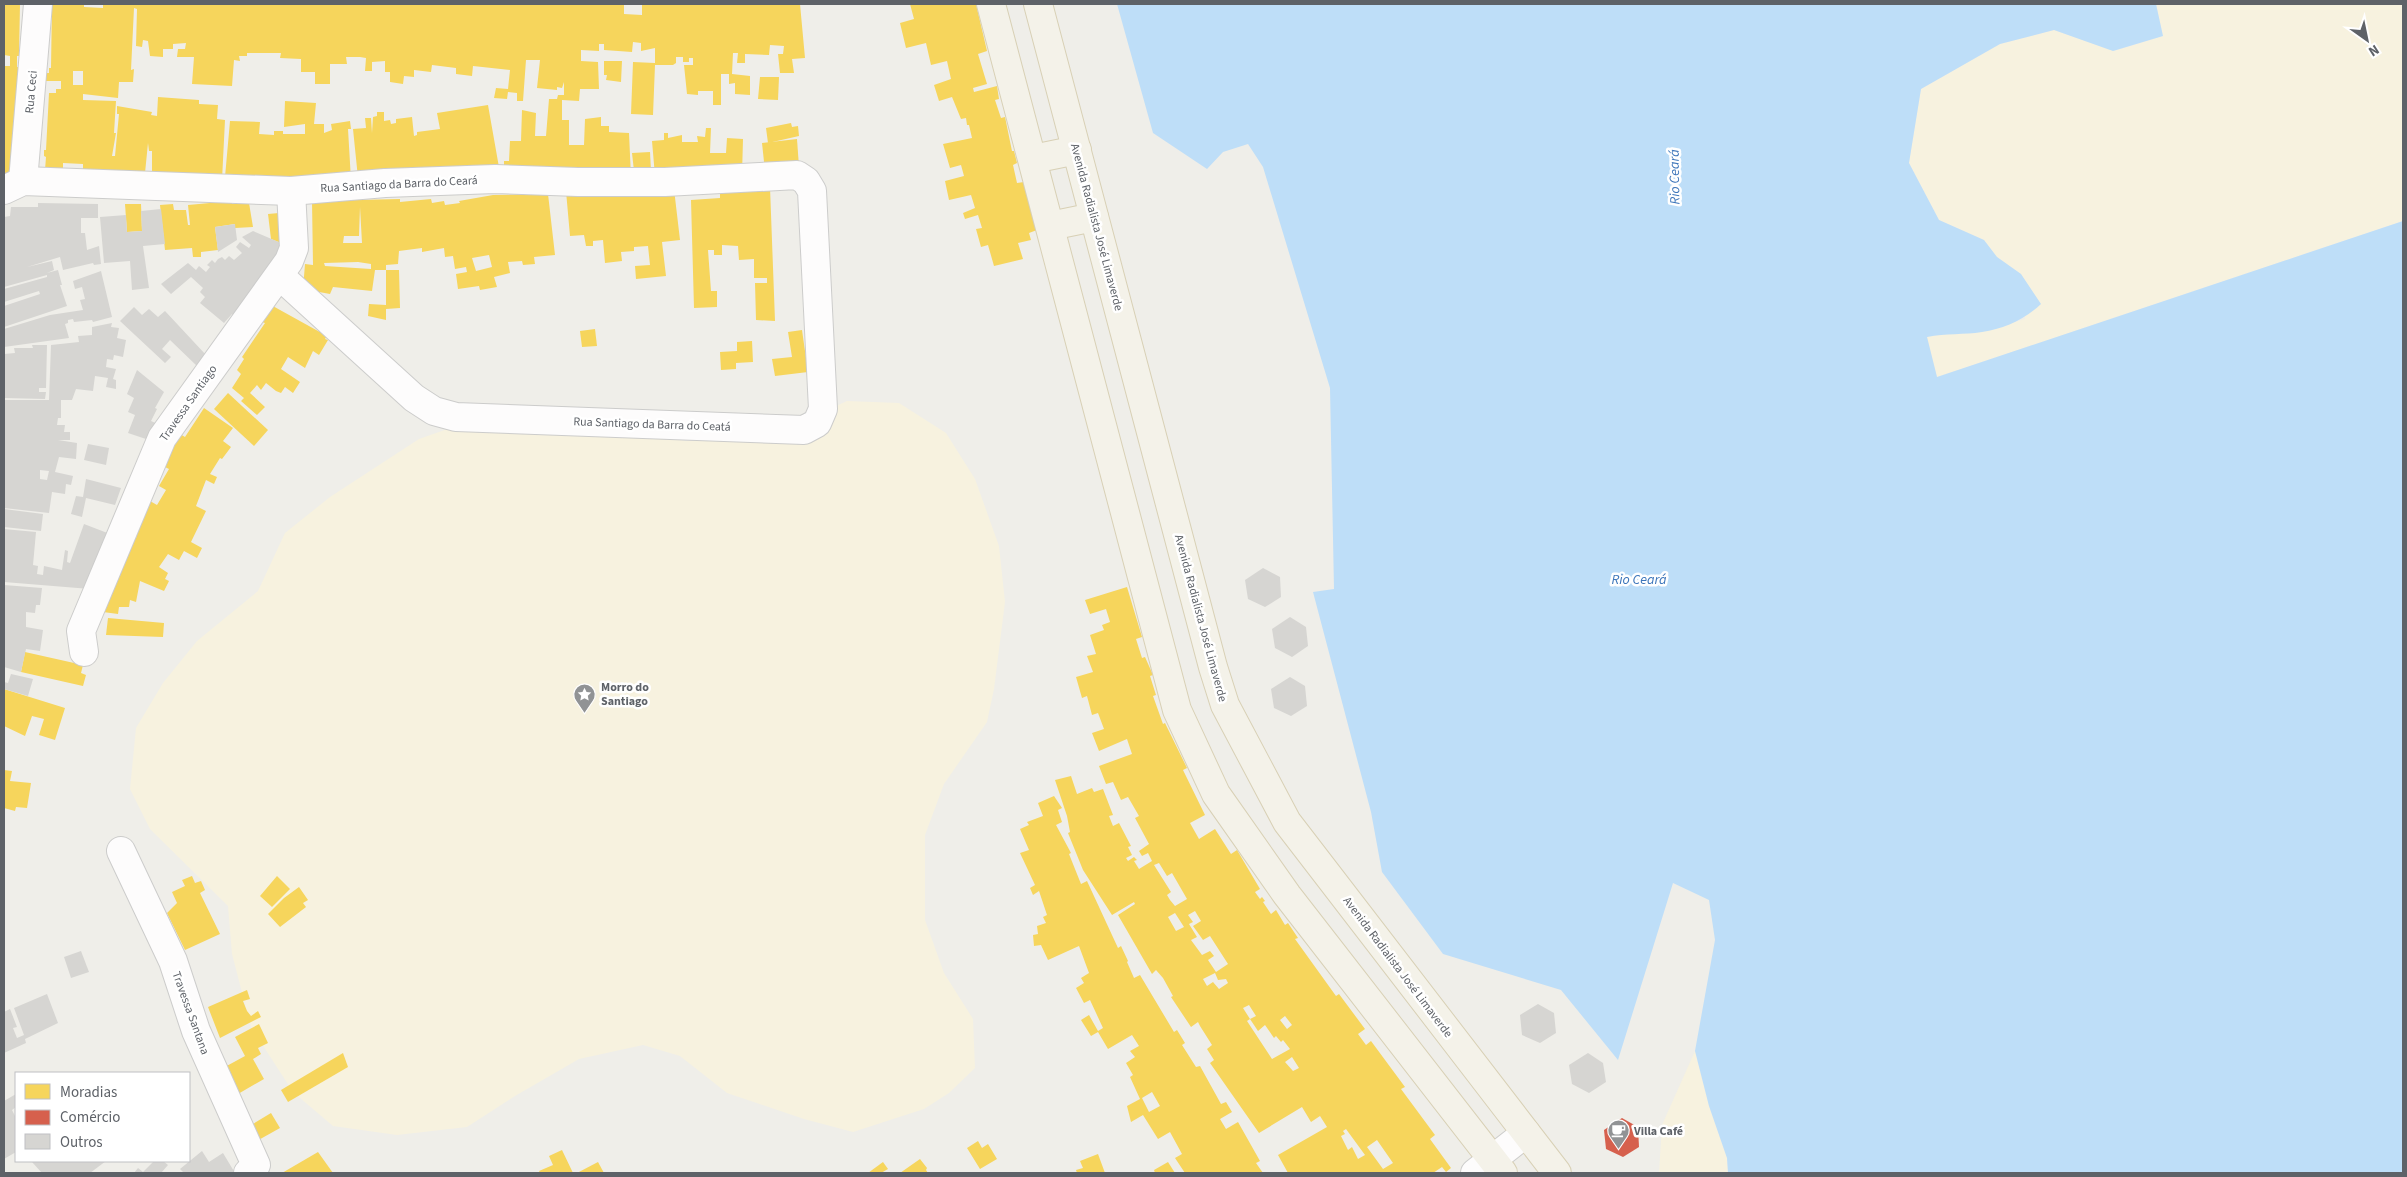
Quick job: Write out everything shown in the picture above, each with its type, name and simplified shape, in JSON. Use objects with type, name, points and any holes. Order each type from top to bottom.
[{"type":"main road","points":[[991,4],[1177,710],[1216,794],[1287,896],[1490,1169]]},
{"type":"main road","name":"Avenida Radialista José Limaverde","points":[[1038,4],[1213,667],[1225,705],[1287,822],[1557,1173]]},
{"type":"main road","points":[[1032,159],[1077,150]]},
{"type":"main road","points":[[1050,226],[1094,217]]},
{"type":"street","name":"Rua Ceci","points":[[14,186],[38,4]]},
{"type":"street","name":"Rua Santiago da Barra do Ceará","points":[[14,186],[291,191],[385,183],[495,179],[578,182],[665,182],[797,175]]},
{"type":"street","name":"Rua Santiago da Barra do Ceatá","points":[[280,276],[414,398],[434,411],[456,417],[804,430],[818,423],[823,409],[812,190],[806,181],[797,175]]},
{"type":"street","name":"Travessa Santiago","points":[[84,652],[81,631],[162,438],[280,276],[294,248],[291,191]]},
{"type":"street","name":"Travessa Santana","points":[[121,850],[173,961],[196,1031],[256,1165],[248,1173]]},
{"type":"street","points":[[1490,1169],[1526,1133]]},
{"type":"sand","points":[[2156,4],[2403,4],[2403,221],[1937,377],[1927,337],[1947,333],[1982,332],[2025,319],[2021,274],[1997,257],[1984,240],[1939,220],[1909,163],[1921,89],[2000,44],[2054,30],[2114,51],[2163,36]]},
{"type":"sand","points":[[847,401],[899,403],[946,433],[975,479],[999,546],[1005,602],[994,689],[987,722],[944,784],[925,835],[925,920],[944,973],[973,1019],[975,1068],[949,1093],[924,1109],[853,1132],[804,1119],[727,1093],[680,1056],[643,1045],[579,1059],[515,1096],[467,1127],[397,1135],[333,1126],[293,1092],[251,1027],[232,954],[228,906],[150,829],[130,789],[136,728],[163,683],[197,641],[258,591],[285,533],[330,497],[419,439],[470,421],[639,434],[686,441],[768,438]]},
{"type":"sand","points":[[1695,1051],[1709,1106],[1727,1158],[1728,1173],[1659,1173],[1662,1125]]},
{"type":"water","name":"Rio Ceará","points":[[1117,4],[2156,4],[2163,36],[2113,51],[2054,30],[2000,44],[1921,89],[1909,163],[1939,220],[1984,240],[1997,257],[2021,274],[2041,304],[2021,319],[1990,331],[1927,337],[1937,377],[2403,221],[2403,1173],[1728,1173],[1727,1158],[1709,1106],[1695,1051],[1715,940],[1709,900],[1673,883],[1618,1060],[1561,990],[1443,954],[1382,872],[1371,812],[1313,592],[1334,589],[1330,388],[1263,167],[1248,144],[1223,152],[1207,169],[1153,133]]},
{"type":"building: Moradias","points":[[4,4],[20,4],[17,67],[21,67],[15,175],[4,177],[4,66],[10,66],[10,56],[4,55]]},
{"type":"building: Moradias","points":[[52,4],[84,4],[84,7],[103,8],[103,4],[624,4],[624,14],[642,15],[642,4],[800,4],[805,58],[792,59],[794,73],[780,73],[778,54],[783,54],[784,46],[770,45],[769,55],[745,54],[745,63],[737,63],[738,53],[733,53],[732,74],[750,76],[750,95],[735,94],[735,83],[729,84],[729,74],[721,74],[721,105],[713,105],[713,91],[698,91],[698,95],[687,94],[684,65],[693,65],[693,58],[689,58],[689,62],[683,62],[683,57],[676,57],[676,63],[673,65],[655,65],[653,115],[631,114],[633,62],[655,63],[655,48],[641,51],[641,43],[633,42],[632,52],[604,50],[604,44],[599,44],[599,51],[581,50],[581,61],[598,62],[599,89],[580,89],[579,101],[562,100],[562,120],[569,120],[569,145],[584,145],[585,119],[601,117],[601,126],[609,126],[609,132],[629,133],[631,177],[504,178],[504,161],[509,161],[510,141],[521,141],[522,110],[536,113],[535,136],[546,136],[549,99],[557,99],[558,95],[564,95],[564,82],[562,88],[557,87],[557,90],[537,88],[540,60],[526,60],[523,101],[517,101],[517,93],[508,92],[507,99],[494,98],[496,88],[508,89],[510,70],[473,66],[472,76],[456,74],[456,68],[432,65],[431,72],[414,70],[414,77],[404,76],[403,84],[390,82],[390,72],[385,72],[385,61],[372,62],[372,71],[365,71],[366,58],[360,57],[346,57],[347,64],[330,64],[330,84],[315,84],[315,72],[301,72],[301,59],[280,58],[281,53],[247,53],[247,56],[239,56],[240,61],[234,60],[232,86],[192,84],[194,57],[177,57],[178,49],[185,49],[186,43],[173,44],[173,49],[163,49],[163,57],[150,56],[148,41],[143,40],[142,47],[136,46],[137,9],[134,8],[131,70],[134,69],[133,82],[119,82],[118,98],[83,94],[83,100],[116,101],[114,133],[116,133],[112,156],[115,156],[119,114],[117,114],[117,106],[152,112],[151,115],[157,116],[158,97],[199,100],[199,104],[218,105],[217,119],[225,120],[222,180],[152,173],[152,151],[149,151],[148,143],[145,173],[83,172],[83,164],[63,163],[63,171],[45,170],[46,157],[44,156],[44,150],[46,150],[49,93],[56,93],[56,89],[61,89],[61,81],[44,81],[45,73],[49,73],[49,68],[51,68]],"holes":[[[73,71],[83,71],[83,85],[73,85]]]},
{"type":"building: Moradias","points":[[910,4],[976,4],[987,51],[978,54],[987,84],[973,88],[974,92],[997,86],[999,99],[995,100],[1001,118],[1005,117],[1012,151],[1014,151],[1017,163],[1013,165],[1017,183],[1024,182],[1037,230],[1029,233],[1031,240],[1018,243],[1023,259],[994,266],[988,245],[981,247],[976,229],[982,228],[978,215],[965,219],[963,213],[975,208],[971,195],[949,200],[945,181],[964,176],[961,165],[950,168],[943,144],[972,138],[966,118],[961,119],[952,97],[939,101],[934,85],[951,79],[947,61],[931,65],[926,43],[906,48],[900,23],[914,19]]},
{"type":"building: Moradias","points":[[604,61],[622,61],[621,82],[606,80],[607,75],[604,75]]},
{"type":"building: Moradias","points":[[760,77],[779,77],[778,100],[758,99]]},
{"type":"building: Moradias","points":[[285,101],[316,103],[314,124],[324,124],[324,133],[332,130],[331,124],[350,121],[351,129],[348,129],[351,180],[225,177],[230,121],[260,122],[259,134],[274,135],[274,131],[283,131],[283,134],[305,134],[305,124],[284,127]]},
{"type":"building: Moradias","points":[[488,105],[500,173],[358,178],[353,129],[366,128],[365,118],[371,118],[372,133],[373,117],[377,116],[377,112],[384,112],[384,121],[390,120],[391,124],[396,123],[396,119],[412,117],[414,136],[417,135],[417,132],[440,129],[437,113]]},
{"type":"building: Moradias","points":[[791,123],[792,127],[798,126],[799,136],[768,143],[766,128]]},
{"type":"building: Moradias","points":[[706,128],[711,128],[710,153],[726,153],[727,138],[743,139],[742,175],[655,176],[652,141],[664,140],[664,133],[668,133],[668,138],[682,135],[682,142],[698,142],[697,136],[705,137]]},
{"type":"building: Moradias","points":[[797,139],[799,167],[765,171],[762,143]]},
{"type":"building: Moradias","points":[[650,152],[651,171],[634,171],[632,153]]},
{"type":"building: Moradias","points":[[770,187],[775,321],[756,320],[755,283],[767,283],[767,278],[754,278],[754,259],[739,260],[738,246],[722,245],[722,255],[714,255],[714,250],[708,250],[711,291],[717,291],[717,307],[694,308],[691,200],[720,198],[720,188]]},
{"type":"building: Moradias","points":[[674,189],[680,240],[662,242],[666,276],[636,279],[635,266],[650,265],[648,246],[634,247],[634,251],[621,252],[622,261],[605,263],[603,240],[593,241],[593,246],[586,246],[584,235],[570,236],[566,191]]},
{"type":"building: Moradias","points":[[548,194],[555,255],[534,257],[535,264],[523,265],[522,261],[508,262],[510,273],[494,277],[497,287],[480,290],[479,286],[458,289],[456,274],[467,272],[466,267],[455,269],[453,256],[445,257],[444,248],[422,252],[422,248],[399,251],[398,264],[386,265],[386,270],[375,270],[372,291],[333,287],[330,294],[303,289],[305,264],[313,265],[312,201],[400,199],[400,202],[431,199],[432,203],[444,201],[445,205],[493,195]],"holes":[[[360,207],[362,243],[343,243],[344,236],[359,236]],[[489,255],[492,267],[476,271],[472,258]],[[358,262],[371,264],[371,269],[325,266],[324,263]]]},
{"type":"building: Moradias","points":[[232,201],[232,204],[249,203],[253,227],[235,228],[235,224],[215,227],[218,250],[201,252],[201,257],[193,257],[192,248],[165,250],[160,205],[173,204],[174,210],[186,210],[188,225],[190,225],[188,205]]},
{"type":"building: Moradias","points":[[125,204],[141,204],[142,231],[127,232]]},
{"type":"building: Moradias","points":[[279,213],[281,243],[271,239],[268,214]]},
{"type":"building: Moradias","points":[[386,270],[399,270],[400,308],[386,309],[386,320],[368,316],[369,304],[386,305]]},
{"type":"building: Moradias","points":[[271,305],[327,336],[325,339],[328,340],[319,355],[313,351],[305,368],[288,357],[281,369],[300,382],[293,393],[285,387],[281,393],[266,383],[261,390],[257,385],[250,393],[265,407],[257,415],[241,401],[244,398],[232,388],[241,374],[237,370],[244,359],[242,357],[265,323],[262,322]]},
{"type":"building: Moradias","points":[[595,329],[597,346],[582,347],[580,331]]},
{"type":"building: Moradias","points":[[802,330],[808,372],[775,376],[772,359],[792,357],[788,332]]},
{"type":"building: Moradias","points":[[752,341],[753,362],[736,363],[736,369],[721,370],[720,352],[737,351],[737,342]]},
{"type":"building: Moradias","points":[[228,393],[268,430],[254,446],[214,409]]},
{"type":"building: Moradias","points":[[204,408],[233,428],[223,441],[231,447],[222,459],[220,458],[210,474],[217,477],[214,484],[206,480],[196,506],[206,511],[191,542],[202,548],[197,558],[184,551],[179,560],[168,554],[159,567],[168,573],[165,579],[169,581],[164,591],[140,581],[136,602],[130,600],[129,607],[119,607],[118,614],[103,612],[124,557],[137,536],[132,534],[150,501],[157,505],[166,490],[159,486],[169,469],[161,465],[180,434],[185,437]]},
{"type":"building: Moradias","points":[[1127,587],[1142,637],[1136,639],[1142,658],[1145,657],[1153,675],[1150,676],[1156,695],[1153,696],[1163,724],[1165,723],[1187,768],[1183,770],[1205,815],[1190,823],[1199,839],[1215,829],[1231,854],[1237,850],[1260,889],[1255,892],[1260,899],[1262,897],[1265,901],[1263,902],[1271,914],[1276,910],[1285,925],[1288,923],[1298,938],[1295,939],[1336,996],[1339,994],[1365,1029],[1358,1034],[1366,1045],[1371,1041],[1405,1087],[1401,1089],[1435,1135],[1430,1139],[1451,1168],[1446,1172],[1442,1167],[1433,1173],[1288,1173],[1278,1155],[1327,1127],[1320,1116],[1311,1122],[1302,1107],[1259,1133],[1210,1063],[1214,1060],[1207,1049],[1212,1045],[1198,1022],[1191,1027],[1171,997],[1173,996],[1163,978],[1156,970],[1152,974],[1118,915],[1135,904],[1134,902],[1112,915],[1083,870],[1068,833],[1070,832],[1067,816],[1055,780],[1071,776],[1077,794],[1092,788],[1094,792],[1103,789],[1113,815],[1109,816],[1113,826],[1119,823],[1131,846],[1128,847],[1132,855],[1126,858],[1128,861],[1134,857],[1137,860],[1134,861],[1139,869],[1152,861],[1148,853],[1142,856],[1139,851],[1149,844],[1135,818],[1139,816],[1128,797],[1121,800],[1113,782],[1106,784],[1099,766],[1132,754],[1127,739],[1099,751],[1092,733],[1104,729],[1098,713],[1092,715],[1087,696],[1082,698],[1076,677],[1093,672],[1087,656],[1096,654],[1090,635],[1104,630],[1102,625],[1110,622],[1106,609],[1090,614],[1085,600]],"holes":[[[1159,863],[1167,876],[1172,873],[1187,899],[1175,906],[1167,895],[1171,892],[1154,865]],[[1195,911],[1201,921],[1193,926],[1203,940],[1210,936],[1228,964],[1216,972],[1208,960],[1214,956],[1210,951],[1202,955],[1191,940],[1197,937],[1189,924],[1193,922],[1188,915]],[[1175,913],[1184,927],[1176,931],[1168,917]],[[1215,973],[1218,980],[1226,979],[1228,983],[1219,989],[1213,982],[1207,986],[1203,979]],[[1249,1005],[1256,1016],[1250,1019],[1243,1008]],[[1285,1016],[1292,1025],[1287,1029],[1280,1020]],[[1250,1019],[1258,1031],[1265,1025],[1274,1038],[1276,1036],[1281,1042],[1283,1040],[1290,1049],[1272,1059],[1247,1021]],[[1292,1057],[1299,1068],[1293,1071],[1285,1062]],[[1346,1129],[1365,1155],[1358,1159],[1352,1147],[1348,1150],[1341,1136],[1345,1134],[1343,1131]],[[1377,1140],[1393,1163],[1383,1169],[1367,1147]]]},
{"type":"building: Moradias","points":[[108,618],[164,623],[163,637],[106,635]]},
{"type":"building: Moradias","points":[[25,652],[83,665],[81,673],[86,675],[83,686],[21,672]]},
{"type":"building: Moradias","points":[[4,689],[65,708],[55,740],[39,735],[44,719],[32,716],[25,736],[4,726]]},
{"type":"building: Moradias","points":[[4,770],[12,771],[10,781],[31,783],[27,808],[16,807],[15,811],[4,808]]},
{"type":"building: Moradias","points":[[1054,796],[1062,808],[1058,810],[1062,822],[1056,825],[1071,853],[1069,854],[1081,884],[1087,881],[1118,948],[1121,946],[1134,978],[1140,975],[1174,1032],[1177,1030],[1185,1043],[1182,1045],[1196,1067],[1200,1066],[1221,1104],[1226,1102],[1232,1112],[1220,1119],[1226,1129],[1238,1122],[1260,1161],[1256,1163],[1263,1173],[1185,1173],[1175,1158],[1182,1154],[1170,1132],[1158,1139],[1143,1115],[1131,1122],[1127,1106],[1140,1099],[1130,1077],[1133,1075],[1126,1063],[1135,1057],[1130,1051],[1139,1046],[1132,1035],[1108,1049],[1098,1032],[1091,1036],[1081,1020],[1089,1015],[1098,1031],[1103,1028],[1090,1000],[1084,1003],[1076,988],[1084,983],[1081,978],[1089,973],[1079,946],[1048,960],[1041,945],[1034,946],[1033,935],[1038,934],[1037,926],[1046,923],[1043,917],[1047,915],[1039,891],[1033,895],[1030,888],[1035,885],[1020,853],[1029,850],[1020,829],[1029,825],[1027,822],[1043,816],[1038,803]],"holes":[[[1152,1092],[1160,1106],[1149,1112],[1142,1098]]]},
{"type":"building: Moradias","points":[[192,876],[195,883],[201,881],[205,890],[200,893],[220,934],[185,950],[167,913],[177,903],[172,892],[185,886],[182,880]]},
{"type":"building: Moradias","points":[[277,876],[290,889],[272,907],[260,896]]},
{"type":"building: Moradias","points":[[299,887],[308,900],[303,903],[306,907],[280,927],[268,914],[284,898]]},
{"type":"building: Moradias","points":[[247,990],[250,999],[243,1001],[247,1011],[251,1016],[258,1011],[261,1017],[220,1038],[208,1007]]},
{"type":"building: Moradias","points":[[259,1024],[268,1043],[258,1048],[261,1054],[253,1059],[264,1079],[238,1094],[223,1068],[245,1056],[235,1037]]},
{"type":"building: Moradias","points":[[343,1053],[348,1067],[288,1102],[281,1090]]},
{"type":"building: Moradias","points":[[271,1113],[280,1128],[255,1142],[248,1127]]},
{"type":"building: Moradias","points":[[978,1141],[982,1148],[988,1144],[997,1159],[980,1169],[967,1148]]},
{"type":"building: Moradias","points":[[562,1150],[573,1173],[540,1173],[539,1171],[553,1165],[549,1156]]},
{"type":"building: Moradias","points":[[318,1152],[333,1173],[282,1173]]},
{"type":"building: Moradias","points":[[1098,1154],[1105,1173],[1077,1173],[1076,1170],[1083,1168],[1080,1161]]},
{"type":"building: Moradias","points":[[920,1159],[927,1168],[928,1173],[900,1173]]},
{"type":"building: Moradias","points":[[598,1162],[604,1173],[577,1173]]},
{"type":"building: Moradias","points":[[883,1162],[888,1169],[881,1173],[868,1173]]},
{"type":"building: Moradias","points":[[1168,1162],[1175,1173],[1155,1173],[1154,1170]]},
{"type":"building: Comércio","points":[[1622,1118],[1638,1127],[1639,1147],[1623,1157],[1606,1149],[1604,1130]]},
{"type":"building: Outros","points":[[38,203],[98,204],[98,218],[81,218],[81,233],[85,233],[87,250],[99,246],[101,264],[94,265],[93,263],[63,270],[60,257],[27,267],[52,261],[54,270],[47,273],[58,270],[62,285],[60,285],[67,306],[4,327],[4,306],[40,294],[39,291],[4,302],[4,289],[47,277],[47,275],[4,287],[4,217],[10,216],[11,207],[38,207]]},
{"type":"building: Outros","points":[[161,209],[165,244],[143,246],[149,288],[132,290],[130,261],[104,263],[100,217],[126,215],[127,232],[142,231],[141,211]]},
{"type":"building: Outros","points":[[235,224],[237,240],[218,252],[215,227]]},
{"type":"building: Outros","points":[[253,231],[281,243],[283,259],[238,319],[232,314],[224,323],[200,303],[205,297],[200,292],[203,288],[191,277],[171,294],[161,284],[188,263],[196,270],[199,266],[206,272],[210,267],[207,265],[212,260],[215,263],[222,257],[225,260],[229,256],[234,260],[242,253],[236,247],[240,242],[249,248],[251,245],[242,237]]},
{"type":"building: Outros","points":[[101,271],[112,317],[93,322],[92,320],[74,322],[73,319],[68,320],[68,323],[65,324],[69,338],[4,347],[4,329],[50,315],[83,310],[80,300],[85,299],[82,287],[75,289],[73,281]]},
{"type":"building: Outros","points":[[134,307],[142,315],[149,309],[158,317],[165,311],[206,355],[197,366],[170,340],[162,349],[171,357],[165,363],[120,321]]},
{"type":"building: Outros","points":[[112,323],[111,327],[119,328],[117,338],[126,340],[123,357],[114,355],[113,360],[107,359],[106,367],[116,369],[113,379],[116,380],[116,389],[106,387],[108,378],[95,376],[93,391],[76,389],[72,400],[61,400],[61,418],[58,418],[57,425],[65,425],[64,432],[70,432],[70,440],[58,440],[77,443],[76,459],[59,457],[55,472],[73,476],[71,485],[66,484],[65,494],[52,492],[49,513],[4,508],[4,400],[49,400],[51,345],[79,342],[78,336],[92,335],[92,327]],"holes":[[[40,470],[49,471],[47,480],[40,479]]]},
{"type":"building: Outros","points":[[32,345],[47,345],[46,388],[39,388],[39,392],[46,392],[45,399],[4,398],[4,354],[15,353],[14,348],[33,348]]},
{"type":"building: Outros","points":[[137,370],[164,392],[155,408],[157,409],[151,421],[162,426],[155,442],[128,433],[135,415],[128,412],[134,398],[127,394]]},
{"type":"building: Outros","points":[[88,444],[109,448],[106,465],[84,460]]},
{"type":"building: Outros","points":[[86,479],[121,488],[115,505],[86,498],[82,517],[71,514],[76,496],[83,497]]},
{"type":"building: Outros","points":[[4,509],[43,514],[41,531],[4,527]]},
{"type":"building: Outros","points":[[84,524],[110,534],[90,589],[4,582],[4,529],[36,532],[33,565],[38,566],[37,574],[43,575],[44,566],[62,570],[65,550],[68,551],[67,562],[70,563]]},
{"type":"building: Outros","points":[[1263,568],[1280,577],[1281,597],[1265,607],[1248,599],[1245,580]]},
{"type":"building: Outros","points":[[4,585],[42,588],[40,605],[36,605],[35,613],[26,612],[26,627],[43,630],[40,651],[26,649],[21,672],[4,667]]},
{"type":"building: Outros","points":[[1290,617],[1306,627],[1308,646],[1292,657],[1275,648],[1272,629]]},
{"type":"building: Outros","points":[[11,674],[33,679],[28,696],[4,689],[4,682],[8,683]]},
{"type":"building: Outros","points":[[1290,677],[1305,686],[1307,706],[1291,716],[1274,708],[1271,689]]},
{"type":"building: Outros","points":[[81,951],[89,972],[71,978],[64,957]]},
{"type":"building: Outros","points":[[47,994],[58,1023],[25,1039],[26,1043],[4,1053],[4,1012],[10,1009],[17,1027],[13,1028],[17,1038],[24,1035],[14,1008]]},
{"type":"building: Outros","points":[[1538,1004],[1554,1013],[1556,1033],[1540,1043],[1522,1035],[1520,1015]]},
{"type":"building: Outros","points":[[1588,1053],[1603,1063],[1606,1082],[1589,1093],[1572,1084],[1569,1065]]},
{"type":"building: Outros","points":[[15,1095],[15,1108],[12,1110],[15,1116],[15,1153],[4,1159],[4,1101]]},
{"type":"building: Outros","points":[[202,1151],[209,1162],[223,1153],[235,1173],[184,1173],[180,1169]]},
{"type":"building: Outros","points":[[32,1162],[105,1162],[90,1173],[42,1173]]},
{"type":"building: Outros","points":[[153,1162],[164,1162],[168,1165],[161,1173],[134,1173],[138,1168],[143,1172]]},
{"type":"place","name":"Morro do Santiago","points":[[585,713]]},
{"type":"place","name":"Villa Café","points":[[1618,1150]]}]
